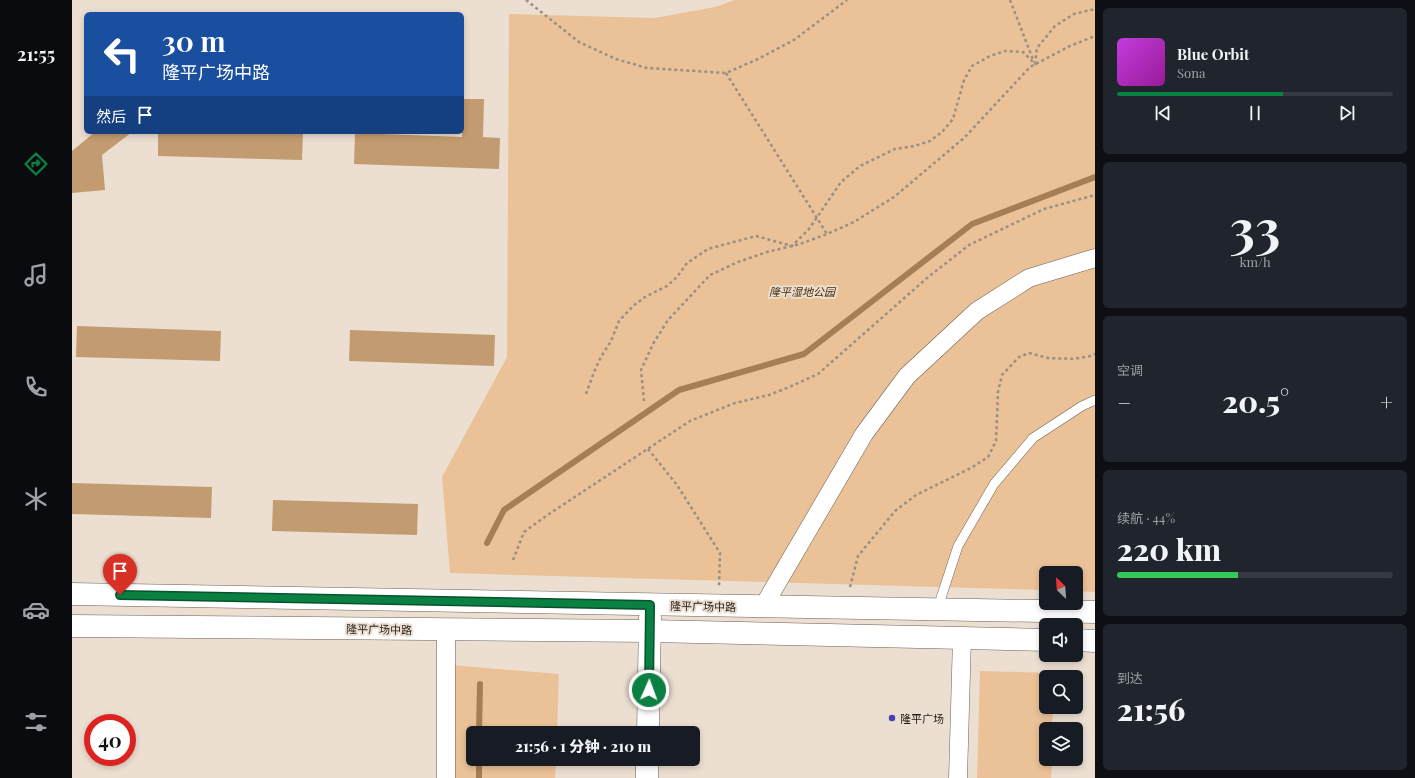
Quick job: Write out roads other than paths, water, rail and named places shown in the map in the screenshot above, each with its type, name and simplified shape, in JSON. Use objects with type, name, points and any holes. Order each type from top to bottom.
[{"type":"street","points":[[763,607],[864,434],[907,376],[977,311],[1030,278],[1095,258]]},
{"type":"street","name":"隆平广场中路","points":[[72,594],[1095,612]]},
{"type":"street","points":[[648,726],[650,605]]},
{"type":"street","name":"隆平广场中路","points":[[72,626],[650,631],[1039,640]]},
{"type":"street","points":[[446,629],[446,778]]},
{"type":"street","points":[[958,778],[962,638]]},
{"type":"street","points":[[1083,640],[1095,641]]},
{"type":"street","points":[[647,766],[647,778]]},
{"type":"lane","points":[[937,610],[958,546],[994,484],[1033,438],[1082,406],[1095,400]]},
{"type":"waterway","points":[[487,543],[504,510],[679,390],[804,354],[972,224],[1095,177]]},
{"type":"waterway","points":[[479,726],[480,684]]},
{"type":"waterway","points":[[479,766],[479,778]]},
{"type":"place","name":"隆平广场","points":[[892,718]]},
{"type":"park label","name":"隆平湿地公园","points":[[802,291]]}]
